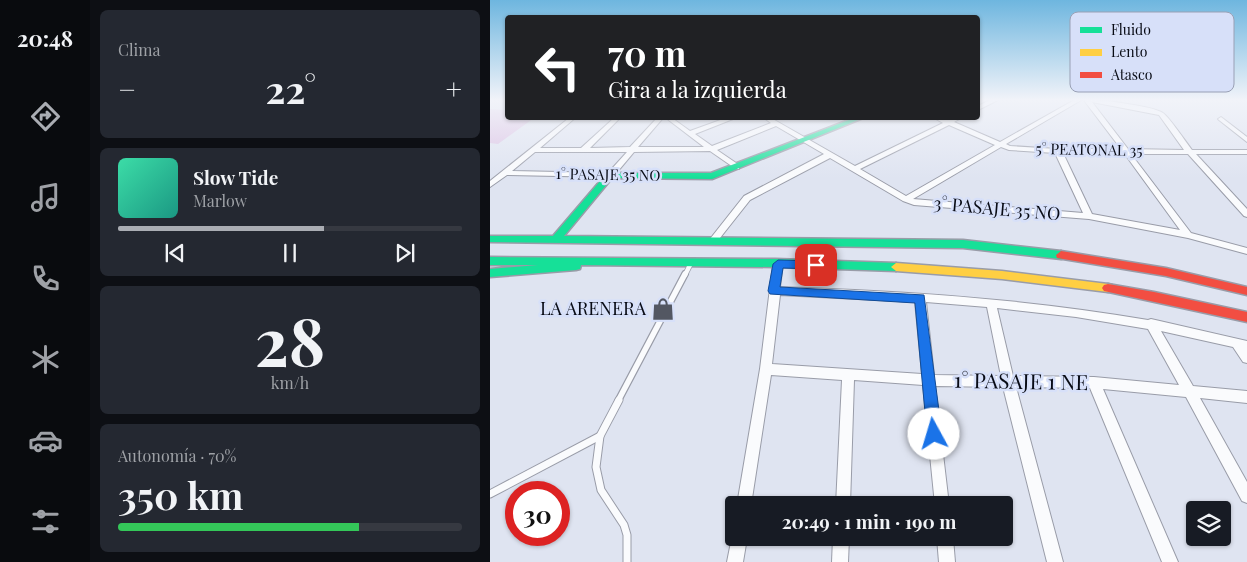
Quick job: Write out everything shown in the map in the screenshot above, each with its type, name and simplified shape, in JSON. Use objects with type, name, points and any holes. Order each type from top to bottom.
[{"type":"main road","name":"1° PASAJE 35 NO","points":[[610,175],[712,176],[839,125]]},
{"type":"main road","points":[[556,239],[610,175]]},
{"type":"main road","points":[[490,239],[963,244],[1079,257],[1166,272],[1247,291]]},
{"type":"main road","points":[[490,261],[778,264],[964,270],[1169,298],[1247,317]]},
{"type":"main road","points":[[490,274],[602,263]]},
{"type":"main road","points":[[1233,313],[1247,310]]},
{"type":"street","points":[[490,185],[563,125]]},
{"type":"street","points":[[584,149],[609,125]]},
{"type":"street","points":[[610,175],[654,125]]},
{"type":"street","points":[[681,125],[736,167]]},
{"type":"street","points":[[690,133],[711,125]]},
{"type":"street","points":[[534,150],[712,149],[771,125]]},
{"type":"street","name":"3° PASAJE 35 NO","points":[[780,125],[829,156],[906,199],[937,205],[1090,216],[1188,235],[1247,251]]},
{"type":"street","points":[[854,169],[942,125]]},
{"type":"street","name":"5° PEATONAL 35","points":[[956,125],[1001,146],[1058,151],[1247,152]]},
{"type":"street","points":[[906,199],[1036,125]]},
{"type":"street","points":[[1107,125],[1188,235]]},
{"type":"street","points":[[1170,125],[1190,152],[1247,214]]},
{"type":"street","points":[[1229,125],[1247,140]]},
{"type":"street","points":[[1058,151],[1090,216]]},
{"type":"street","points":[[713,242],[747,198],[829,156]]},
{"type":"street","name":"1° PASAJE 35 NO","points":[[504,174],[610,175]]},
{"type":"street","points":[[1236,201],[1247,201]]},
{"type":"street","points":[[745,496],[766,369],[778,264]]},
{"type":"street","points":[[774,291],[991,303],[1152,323],[1242,345],[1247,358]]},
{"type":"street","points":[[920,299],[941,496]]},
{"type":"street","points":[[991,303],[1008,382],[1055,562]]},
{"type":"street","points":[[1152,323],[1247,496]]},
{"type":"street","name":"1° PASAJE 1 NE","points":[[766,369],[929,380],[1094,383],[1247,396]]},
{"type":"street","points":[[843,496],[848,375]]},
{"type":"street","points":[[1094,383],[1170,562]]},
{"type":"street","points":[[736,562],[738,546]]},
{"type":"street","points":[[840,562],[841,546]]},
{"type":"street","points":[[946,546],[947,562]]},
{"type":"lane","points":[[627,562],[630,549],[628,533],[597,479],[595,460],[600,436],[691,264]]},
{"type":"lane","points":[[490,494],[600,436]]},
{"type":"shaded area","points":[[490,125],[524,125],[498,144],[490,143]]},
{"type":"traffic: fast","points":[[556,239],[610,175],[712,176],[841,125]]},
{"type":"traffic: fast","points":[[490,239],[963,244],[1061,255]]},
{"type":"traffic: fast","points":[[490,261],[775,263],[896,267]]},
{"type":"traffic: fast","points":[[490,273],[576,266]]},
{"type":"traffic: slow","points":[[896,267],[1002,275],[1108,288]]},
{"type":"traffic: jam","points":[[1061,255],[1166,272],[1247,291]]},
{"type":"traffic: jam","points":[[1108,288],[1154,296],[1247,317]]},
{"type":"place","name":"LA ARENERA","points":[[663,309]]},
{"type":"route","points":[[816,265],[778,264],[774,291],[840,293],[920,299],[934,434]]}]
